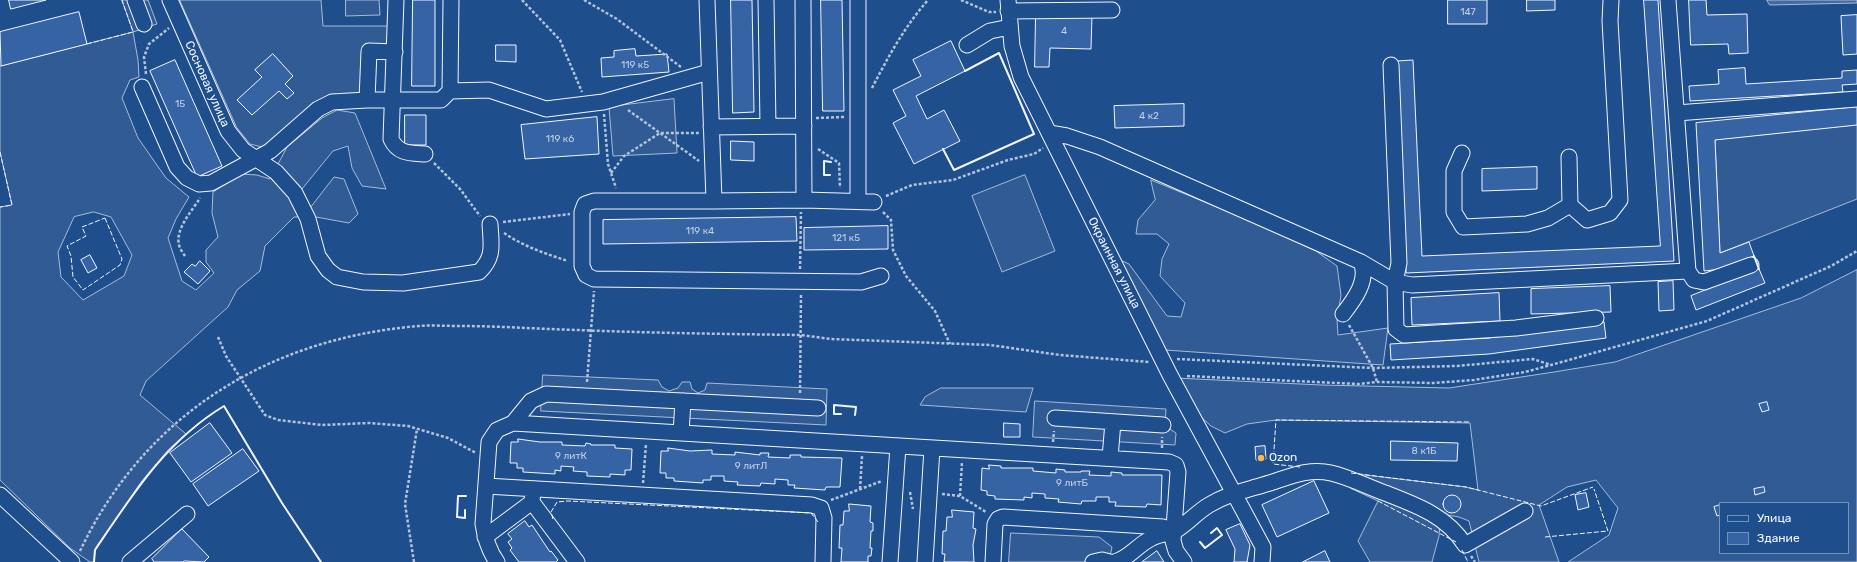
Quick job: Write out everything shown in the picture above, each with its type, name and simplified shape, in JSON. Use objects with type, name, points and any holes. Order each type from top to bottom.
[{"type":"street","points":[[136,0],[144,24]]},
{"type":"street","name":"Сосновая улица","points":[[170,0],[228,131],[243,150],[276,172],[295,193],[308,220],[318,256],[328,270],[337,277],[364,282],[403,283],[479,272],[487,264],[491,253],[490,224]]},
{"type":"street","points":[[396,0],[391,139],[394,146],[400,151],[425,154]]},
{"type":"street","points":[[450,91],[451,0]]},
{"type":"street","points":[[707,0],[714,201]]},
{"type":"street","points":[[766,0],[768,126]]},
{"type":"street","points":[[803,0],[804,200]]},
{"type":"street","points":[[858,0],[858,201]]},
{"type":"street","points":[[1569,157],[1570,205],[1587,220],[1610,213],[1620,200],[1610,22],[1611,0]]},
{"type":"street","points":[[1668,0],[1688,271],[1694,280],[1704,282],[1751,266]]},
{"type":"street","points":[[1008,6],[1078,5],[1112,10]]},
{"type":"street","name":"Окраинная улица","points":[[1008,6],[1012,46],[1021,77],[1170,375],[1263,546],[1262,562]]},
{"type":"street","points":[[967,45],[990,31],[1010,27]]},
{"type":"street","points":[[367,100],[369,50],[395,52]]},
{"type":"street","points":[[1391,65],[1399,263],[1395,282],[1396,329],[1404,335],[1516,328],[1596,318]]},
{"type":"street","points":[[142,87],[177,167],[187,178],[199,184],[211,183],[270,151],[318,109],[332,102],[367,100],[441,100],[450,91],[489,90],[546,109],[603,102],[709,72]]},
{"type":"street","points":[[1677,113],[1857,99]]},
{"type":"street","points":[[711,130],[768,126],[804,128]]},
{"type":"street","points":[[1051,138],[1067,136],[1100,147],[1361,262],[1395,282],[1412,285],[1688,271]]},
{"type":"street","points":[[1462,153],[1454,171],[1454,212],[1463,227],[1527,224],[1548,218],[1570,205]]},
{"type":"street","points":[[874,202],[804,200],[594,201],[585,204],[582,212],[582,266],[586,275],[594,279],[860,282],[881,276]]},
{"type":"street","points":[[1343,314],[1357,296],[1364,269],[1361,262]]},
{"type":"street","points":[[513,423],[531,400],[546,394],[818,408]]},
{"type":"street","points":[[681,433],[683,401]]},
{"type":"street","points":[[1055,418],[1163,425]]},
{"type":"street","points":[[1110,458],[1113,422]]},
{"type":"street","points":[[497,562],[492,555],[485,537],[484,524],[489,442],[497,430],[513,423],[1169,462],[1176,465],[1178,472],[1172,541],[1176,551],[1184,562]]},
{"type":"street","points":[[890,562],[898,446]]},
{"type":"street","points":[[925,562],[932,448]]},
{"type":"street","points":[[1114,562],[1120,561],[1150,539],[1161,534],[1174,531],[1208,505],[1233,492],[1264,485],[1292,475],[1313,472],[1330,472],[1434,514],[1458,534],[1465,545],[1525,511]]},
{"type":"street","points":[[486,486],[533,496],[643,495],[812,505],[821,508],[824,518],[822,562]]},
{"type":"street","points":[[0,495],[70,559]]},
{"type":"street","points":[[485,537],[533,496]]},
{"type":"street","points":[[533,496],[577,562]]},
{"type":"street","points":[[130,562],[187,514]]},
{"type":"street","points":[[993,562],[995,524],[998,519],[1003,517],[1163,527],[1174,531]]},
{"type":"street","points":[[1093,562],[1102,560],[1110,562]]},
{"type":"path","points":[[522,0],[560,40],[586,104]]},
{"type":"path","points":[[584,0],[617,19],[694,76]]},
{"type":"path","points":[[804,128],[843,118],[867,98],[890,54],[916,14],[928,0]]},
{"type":"path","points":[[961,0],[989,12],[1008,6]]},
{"type":"path","points":[[142,87],[146,73],[144,57],[149,44],[168,28]]},
{"type":"path","points":[[623,96],[628,110],[713,171]]},
{"type":"path","points":[[603,102],[608,164],[621,201]]},
{"type":"path","points":[[804,128],[839,163],[840,201]]},
{"type":"path","points":[[611,173],[624,156],[660,133],[711,130]]},
{"type":"path","points":[[950,344],[935,311],[906,276],[893,250],[891,220],[874,202],[895,191],[912,185],[953,180],[1008,160],[1034,154],[1051,138]]},
{"type":"path","points":[[185,256],[179,245],[178,235],[184,222],[211,183]]},
{"type":"path","points":[[800,407],[802,335],[800,217],[804,200]]},
{"type":"path","points":[[490,224],[582,212]]},
{"type":"path","points":[[1170,375],[1254,381],[1351,384],[1377,382],[1432,383],[1474,380],[1525,372],[1706,321],[1831,266],[1857,251]]},
{"type":"path","points":[[586,396],[592,330],[594,279]]},
{"type":"path","points":[[1343,314],[1373,368],[1377,382]]},
{"type":"path","points":[[70,559],[114,490],[149,447],[189,412],[240,378],[274,360],[298,350],[376,330],[421,325],[802,335],[831,339],[990,345],[1068,356],[1153,362],[1170,358],[1373,368],[1456,366],[1533,359],[1551,365]]},
{"type":"path","points":[[218,337],[226,356],[265,415],[278,420],[322,425],[369,423],[408,426],[448,438],[488,459]]},
{"type":"path","points":[[1052,455],[1055,418]]},
{"type":"path","points":[[1161,461],[1163,425]]},
{"type":"path","points":[[414,562],[405,504],[417,429]]},
{"type":"path","points":[[643,495],[646,431]]},
{"type":"path","points":[[860,489],[863,444]]},
{"type":"path","points":[[960,496],[963,449]]},
{"type":"path","points":[[821,508],[833,498],[896,477]]},
{"type":"path","points":[[909,490],[914,512]]},
{"type":"path","points":[[929,494],[960,496],[998,519]]},
{"type":"shaded area","points":[[122,0],[148,0],[157,24],[133,32]]},
{"type":"shaded area","points":[[180,0],[321,0],[323,26],[389,26],[390,44],[366,44],[365,92],[321,100],[266,148],[250,144],[237,128]]},
{"type":"shaded area","points":[[346,0],[379,0],[380,15],[346,16]]},
{"type":"shaded area","points":[[1767,0],[1857,0],[1857,3],[1770,5]]},
{"type":"shaded area","points":[[133,32],[138,60],[139,77],[130,80],[122,98],[138,138],[166,178],[189,197],[176,219],[168,238],[182,281],[196,290],[214,273],[206,262],[206,250],[218,237],[212,213],[213,192],[241,174],[257,175],[270,179],[287,147],[322,118],[337,110],[355,113],[386,189],[362,186],[352,168],[348,146],[333,151],[293,200],[310,208],[334,177],[344,179],[358,214],[349,223],[316,217],[294,217],[265,246],[260,271],[237,290],[228,307],[146,381],[140,395],[186,434],[168,450],[141,482],[95,550],[94,562],[90,562],[70,548],[0,480],[0,207],[12,205],[0,152],[0,66]],"holes":[[[94,212],[111,217],[132,255],[124,276],[83,300],[61,277],[58,252],[74,217]]]},
{"type":"shaded area","points":[[674,99],[677,153],[613,156],[609,107]]},
{"type":"shaded area","points":[[1857,125],[1857,199],[1720,253],[1715,140]]},
{"type":"shaded area","points":[[1025,175],[1055,251],[1002,272],[972,196]]},
{"type":"shaded area","points":[[1151,180],[1251,221],[1316,251],[1337,266],[1341,295],[1337,320],[1338,335],[1388,328],[1383,365],[1165,350],[1118,259],[1129,264],[1167,316],[1181,317],[1185,303],[1160,276],[1162,259],[1169,244],[1157,234],[1136,234],[1138,220],[1155,200]]},
{"type":"shaded area","points":[[1857,270],[1857,562],[1568,562],[1609,535],[1618,508],[1596,480],[1567,487],[1539,505],[1559,562],[1479,562],[1469,521],[1459,517],[1441,514],[1439,536],[1432,562],[1370,562],[1358,541],[1378,501],[1350,488],[1340,472],[1466,487],[1478,490],[1470,423],[1276,420],[1247,424],[1225,433],[1211,426],[1201,417],[1175,378],[1321,385],[1449,388],[1615,362],[1801,298]]},
{"type":"shaded area","points":[[543,375],[658,380],[662,387],[669,391],[678,388],[682,382],[690,382],[692,389],[698,393],[705,390],[707,383],[827,389],[826,425],[541,411]]},
{"type":"shaded area","points":[[941,388],[1033,388],[1026,412],[920,405],[925,397]]},
{"type":"shaded area","points":[[1035,401],[1166,409],[1165,426],[1176,433],[1175,445],[1033,437]]},
{"type":"shaded area","points":[[1011,533],[1099,537],[1112,547],[1110,556],[1087,562],[1009,562]]},
{"type":"building","points":[[9,0],[46,0],[11,9]]},
{"type":"building","points":[[413,0],[435,0],[435,86],[412,86]]},
{"type":"building","points":[[731,0],[752,0],[754,112],[733,113]]},
{"type":"building","points":[[821,0],[842,0],[844,111],[823,111]]},
{"type":"building","points":[[1448,0],[1487,0],[1487,24],[1448,24]]},
{"type":"building","points":[[1527,0],[1555,0],[1555,10],[1527,11]]},
{"type":"building","points":[[1644,0],[1658,0],[1674,261],[1406,273],[1397,61],[1413,60],[1422,256],[1660,246]]},
{"type":"building","points":[[1689,0],[1706,0],[1707,15],[1747,14],[1748,53],[1729,54],[1728,44],[1691,45]]},
{"type":"building","points":[[79,12],[87,44],[1,66],[0,32]]},
{"type":"building","points":[[1036,13],[1092,15],[1091,49],[1050,48],[1049,67],[1035,67]]},
{"type":"building","points":[[1857,15],[1857,54],[1843,55],[1841,16]]},
{"type":"building","points":[[951,41],[965,71],[916,96],[927,119],[944,110],[960,141],[914,164],[893,123],[906,116],[893,90],[921,76],[913,60]]},
{"type":"building","points":[[496,45],[516,45],[516,62],[496,61]]},
{"type":"building","points":[[635,49],[636,56],[667,54],[669,72],[602,77],[601,58],[614,57],[614,51]]},
{"type":"building","points":[[273,54],[293,76],[285,84],[294,93],[287,99],[279,91],[252,115],[237,100],[262,77],[255,70]]},
{"type":"building","points":[[175,60],[222,166],[197,177],[150,71]]},
{"type":"building","points":[[1745,68],[1746,84],[1842,78],[1842,71],[1857,70],[1857,84],[1842,85],[1843,92],[1690,101],[1689,86],[1719,84],[1718,70]]},
{"type":"building","points":[[1184,104],[1184,126],[1115,128],[1114,106]]},
{"type":"building","points":[[1857,107],[1857,125],[1715,140],[1720,253],[1749,242],[1754,256],[1721,269],[1704,271],[1696,123]]},
{"type":"building","points":[[405,115],[426,115],[426,145],[405,145]]},
{"type":"building","points":[[597,117],[599,154],[525,159],[521,125]]},
{"type":"building","points":[[731,141],[754,142],[754,161],[731,160]]},
{"type":"building","points":[[1537,167],[1537,189],[1482,191],[1482,169]]},
{"type":"building","points":[[796,217],[797,241],[603,244],[603,220]]},
{"type":"building","points":[[888,226],[888,249],[804,250],[804,228]]},
{"type":"building","points":[[90,255],[97,268],[88,273],[81,260]]},
{"type":"building","points":[[200,261],[210,271],[198,284],[184,272],[192,264],[195,266]]},
{"type":"building","points":[[1759,269],[1765,283],[1696,310],[1691,296]]},
{"type":"building","points":[[1673,281],[1674,310],[1659,311],[1658,282]]},
{"type":"building","points":[[1610,286],[1611,312],[1531,314],[1531,289]]},
{"type":"building","points":[[1499,293],[1500,321],[1412,325],[1411,298]]},
{"type":"building","points":[[1604,322],[1606,338],[1489,354],[1391,360],[1390,344],[1489,338]]},
{"type":"building","points":[[1767,402],[1769,410],[1762,412],[1759,404]]},
{"type":"building","points":[[210,423],[232,453],[191,482],[170,453]]},
{"type":"building","points":[[1004,423],[1020,424],[1020,437],[1004,437]]},
{"type":"building","points":[[518,439],[540,442],[562,442],[562,445],[585,446],[586,443],[591,445],[615,445],[615,448],[632,449],[631,470],[625,470],[625,475],[610,474],[610,477],[587,476],[587,472],[573,471],[574,467],[561,466],[561,471],[555,470],[555,474],[523,472],[523,468],[517,468],[517,463],[510,463],[511,442],[518,442]]},
{"type":"building","points":[[1391,441],[1458,443],[1457,461],[1391,460]]},
{"type":"building","points":[[1265,446],[1266,459],[1256,460],[1255,447]]},
{"type":"building","points":[[668,448],[690,451],[712,450],[712,454],[735,455],[735,452],[760,455],[760,453],[769,453],[768,457],[790,458],[790,455],[801,455],[801,457],[842,458],[840,487],[826,487],[825,490],[794,488],[795,485],[788,485],[788,480],[775,479],[775,484],[761,483],[760,486],[737,485],[738,482],[724,481],[724,476],[711,476],[711,480],[703,480],[703,483],[674,481],[674,478],[666,478],[666,473],[660,473],[661,451],[668,451]]},
{"type":"building","points":[[243,449],[259,471],[208,506],[193,484]]},
{"type":"building","points":[[989,465],[1001,466],[1001,468],[1033,468],[1033,471],[1056,473],[1056,469],[1065,470],[1065,472],[1090,471],[1089,475],[1111,476],[1111,472],[1122,473],[1122,475],[1162,475],[1161,505],[1147,504],[1146,507],[1115,506],[1116,502],[1109,502],[1109,497],[1096,497],[1096,501],[1082,501],[1081,504],[1058,502],[1059,499],[1045,498],[1045,494],[1032,493],[1032,498],[1024,497],[1024,500],[995,499],[995,496],[987,495],[987,491],[981,490],[982,468],[989,469]]},
{"type":"building","points":[[1314,481],[1329,513],[1277,537],[1262,505]]},
{"type":"building","points":[[1764,487],[1765,492],[1755,495],[1754,489]]},
{"type":"building","points":[[1586,493],[1589,507],[1578,510],[1575,495]]},
{"type":"building","points":[[1452,495],[1458,498],[1461,504],[1458,510],[1452,513],[1446,510],[1443,504],[1446,498]]},
{"type":"building","points":[[849,504],[871,506],[870,522],[873,523],[873,531],[871,531],[871,556],[868,556],[868,562],[841,562],[842,548],[839,548],[840,525],[843,525],[844,511],[849,511]]},
{"type":"building","points":[[1719,505],[1719,515],[1717,516],[1714,507]]},
{"type":"building","points":[[952,510],[974,512],[973,528],[976,529],[973,545],[974,562],[944,562],[945,554],[942,554],[943,531],[946,531],[947,517],[952,517]]},
{"type":"building","points":[[525,521],[529,527],[532,525],[550,552],[551,551],[558,560],[556,562],[519,562],[510,550],[512,548],[508,542],[512,539],[508,534]]},
{"type":"building","points":[[1240,524],[1250,545],[1247,562],[1234,562],[1235,549],[1226,530]]},
{"type":"building","points":[[182,529],[209,557],[204,562],[154,562],[152,559]]},
{"type":"building","points":[[1157,551],[1164,562],[1142,562]]},
{"type":"building","points":[[1325,551],[1330,562],[1303,562]]},
{"type":"fence","points":[[87,44],[133,32],[122,0]]},
{"type":"fence","points":[[0,152],[12,205],[0,207]]},
{"type":"fence","points":[[105,218],[122,259],[120,265],[83,290],[73,277],[71,256],[67,246],[86,236],[82,227],[105,218]]},
{"type":"fence","points":[[1300,467],[1273,464],[1276,420],[1470,422]]},
{"type":"fence","points":[[1351,473],[1466,487],[1541,506],[1593,487]]},
{"type":"fence","points":[[1545,537],[1608,531],[1594,489]]},
{"type":"fence","points":[[553,519],[551,512],[557,502],[568,501],[811,513],[818,522]]},
{"type":"fence","points":[[1378,501],[1456,542]]},
{"type":"fence","points":[[1462,550],[1468,562]]},
{"type":"wall","points":[[943,149],[954,170],[1034,134],[999,53],[965,71]]},
{"type":"wall","points":[[830,175],[824,175],[824,161],[831,162]]},
{"type":"wall","points":[[1754,256],[1759,269]]},
{"type":"wall","points":[[841,414],[834,414],[834,405],[856,407],[855,415]]},
{"type":"wall","points":[[94,562],[95,550],[152,470],[167,452],[203,420],[224,406],[282,503],[321,562]]},
{"type":"wall","points":[[465,510],[465,518],[457,517],[458,496],[466,496]]},
{"type":"wall","points":[[1200,542],[1205,548],[1222,535],[1217,528],[1211,533]]},
{"type":"place","name":"Ozon","points":[[1261,458]]}]
